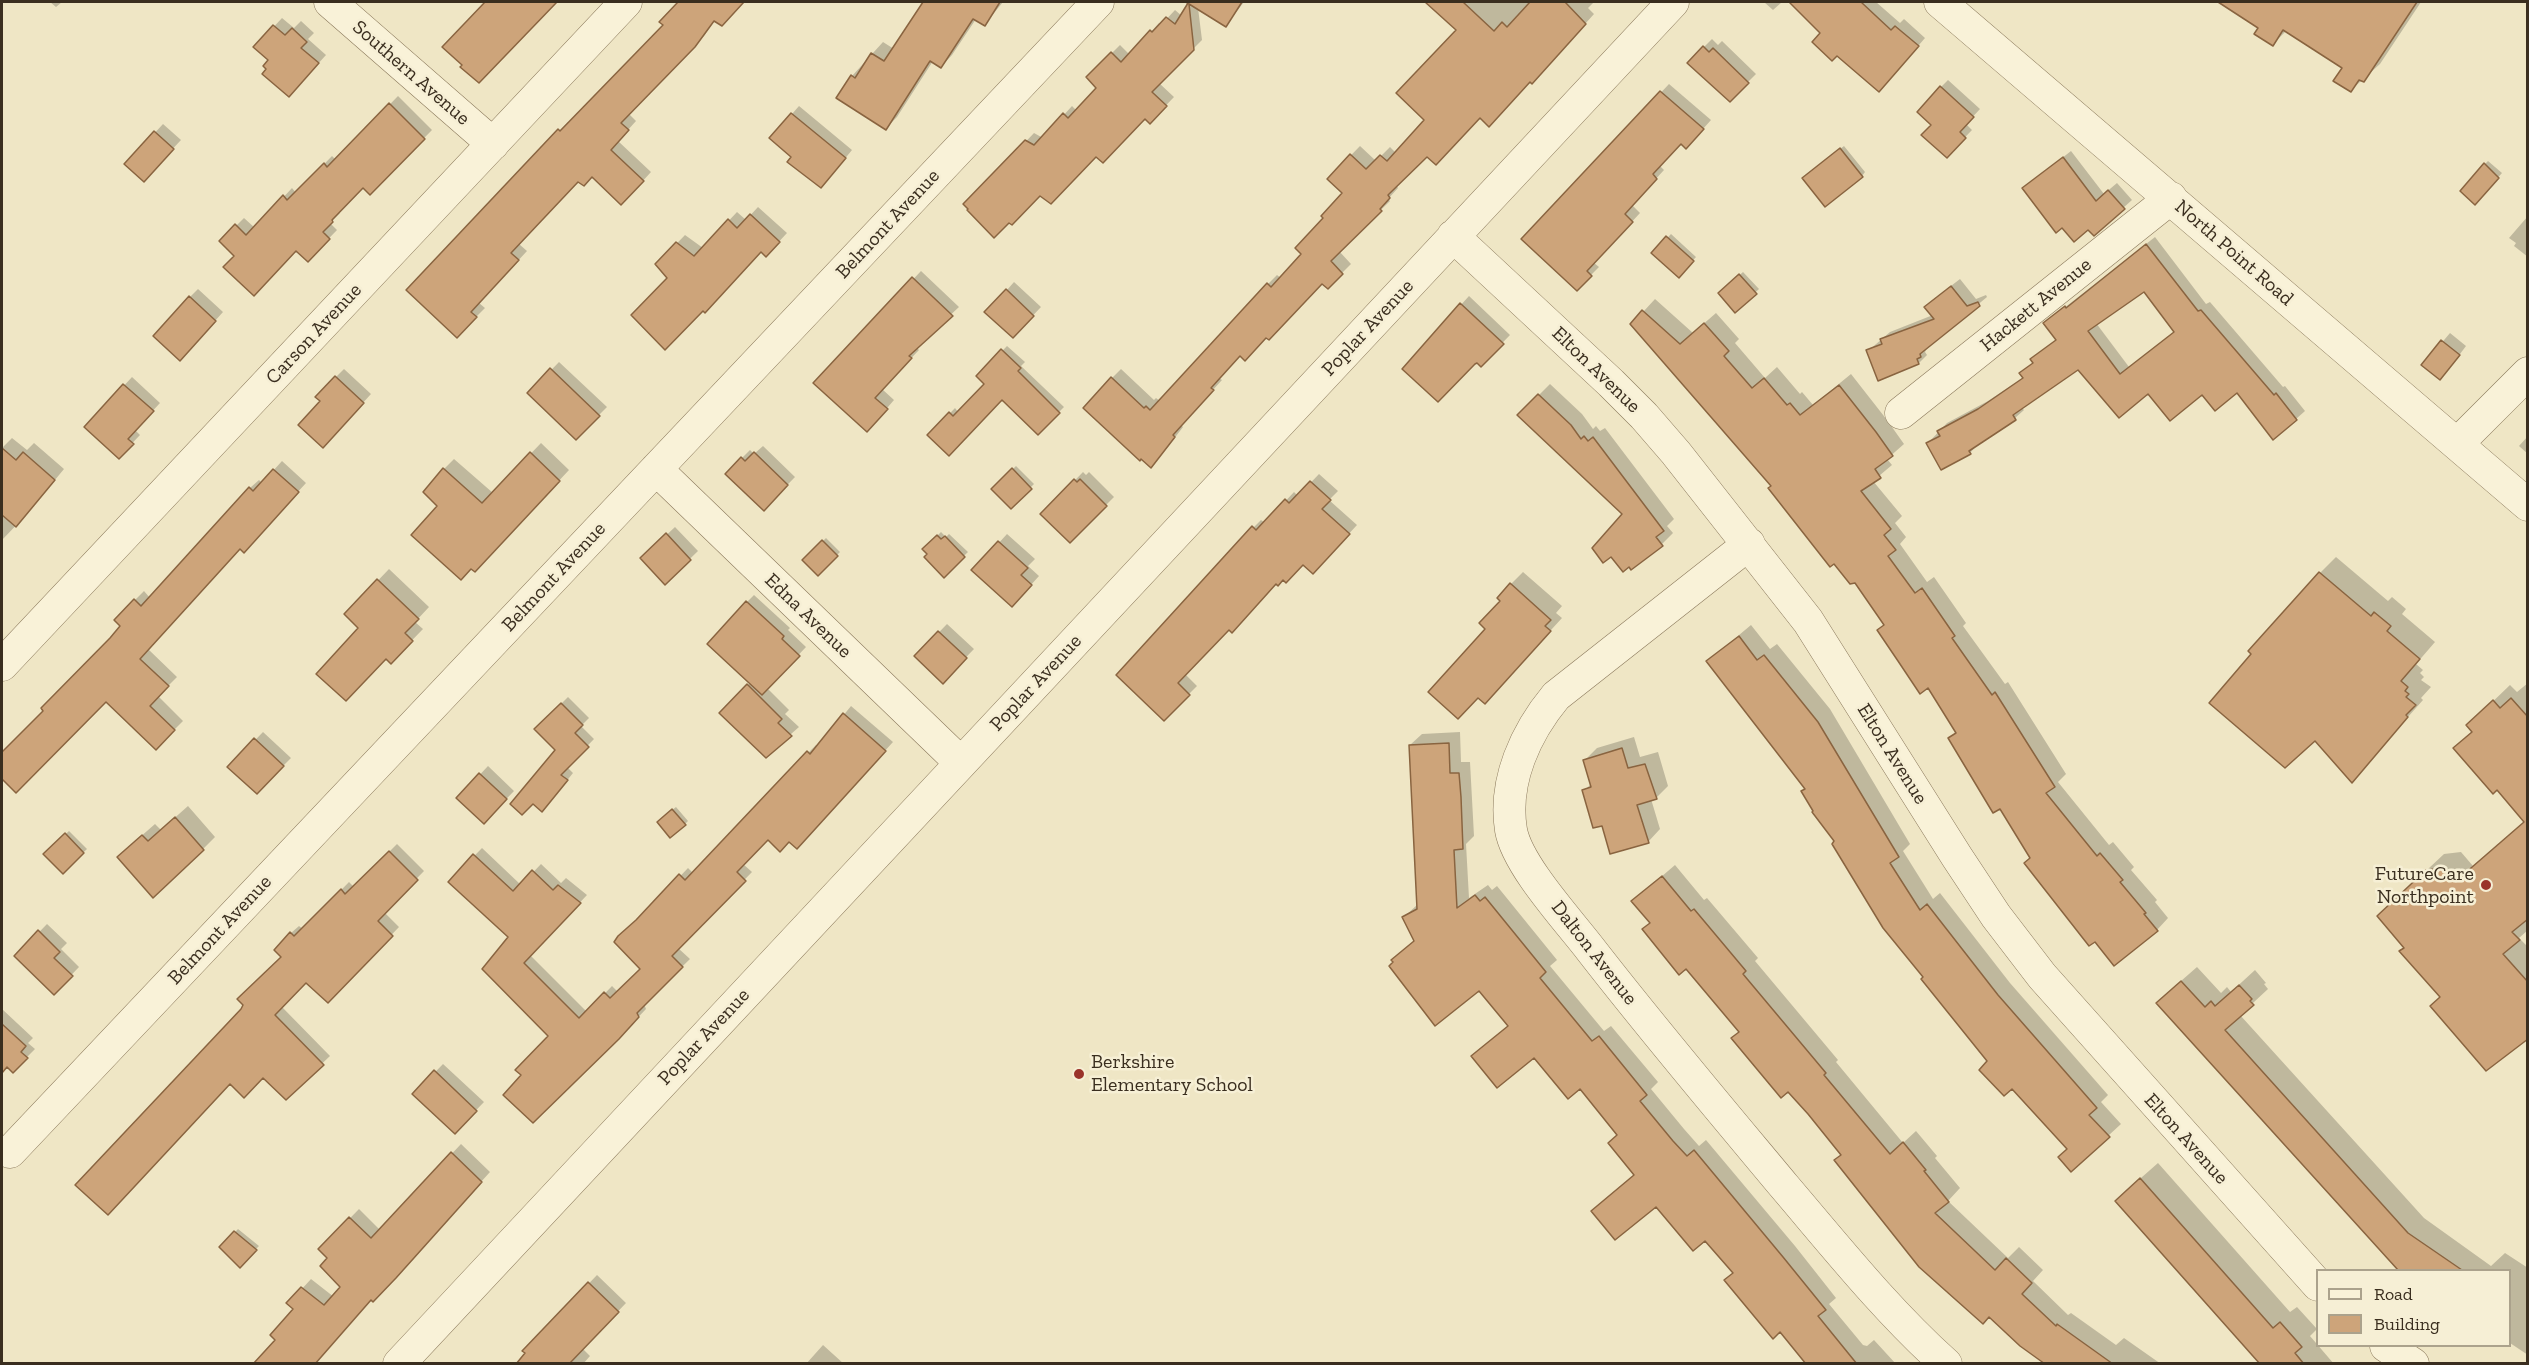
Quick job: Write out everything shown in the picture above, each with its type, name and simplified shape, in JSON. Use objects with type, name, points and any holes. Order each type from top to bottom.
[{"type":"street","name":"Southern Avenue","points":[[330,2],[493,144]]},
{"type":"street","name":"Carson Avenue","points":[[2,665],[626,2]]},
{"type":"street","name":"Belmont Avenue","points":[[10,1152],[1098,2]]},
{"type":"street","name":"Poplar Avenue","points":[[399,1364],[1673,2]]},
{"type":"street","name":"North Point Road","points":[[1940,2],[2528,505]]},
{"type":"street","name":"Hackett Avenue","points":[[1901,413],[2171,198]]},
{"type":"street","name":"Elton Avenue","points":[[1453,236],[1644,416],[1749,544],[1808,621],[1951,848],[1996,916],[2042,976],[2316,1283]]},
{"type":"street","points":[[2457,444],[2528,373]]},
{"type":"street","name":"Edna Avenue","points":[[656,469],[961,763]]},
{"type":"street","name":"Dalton Avenue","points":[[1749,544],[1556,696],[1542,714],[1520,753],[1510,794],[1511,831],[1521,855],[1539,883],[1620,987],[1842,1254],[1887,1306],[1946,1364]]},
{"type":"street","points":[[2388,1347],[2413,1364]]},
{"type":"building","points":[[485,2],[557,2],[479,83],[442,47]]},
{"type":"building","points":[[678,2],[744,2],[722,26],[714,21],[695,47],[621,123],[629,130],[611,150],[644,181],[621,205],[592,177],[584,186],[578,182],[511,253],[519,260],[471,312],[477,317],[457,338],[406,290],[558,129],[560,131],[663,25],[659,22]]},
{"type":"building","points":[[923,2],[1000,2],[985,26],[973,19],[941,68],[930,61],[886,130],[836,98],[851,75],[855,78],[871,53],[884,61]]},
{"type":"building","points":[[1185,2],[1242,2],[1226,27],[1189,4],[1194,50],[1152,92],[1167,106],[1150,124],[1145,119],[1103,163],[1096,157],[1051,204],[1040,196],[1012,225],[1009,223],[994,238],[963,204],[1025,140],[1034,145],[1063,113],[1068,118],[1096,88],[1086,77],[1111,52],[1121,62],[1150,30],[1152,32],[1166,17],[1175,24],[1188,3]]},
{"type":"building","points":[[1425,2],[1463,2],[1494,31],[1502,22],[1507,27],[1530,2],[1565,2],[1586,24],[1532,84],[1530,82],[1489,127],[1480,118],[1436,165],[1427,157],[1388,195],[1390,198],[1380,209],[1382,211],[1331,261],[1343,274],[1328,289],[1322,284],[1269,340],[1266,338],[1245,361],[1240,356],[1211,388],[1214,390],[1173,435],[1175,437],[1151,468],[1141,459],[1140,461],[1083,408],[1111,377],[1144,408],[1146,406],[1150,410],[1267,283],[1271,287],[1301,254],[1295,248],[1342,193],[1327,179],[1350,154],[1366,169],[1380,155],[1387,161],[1424,120],[1396,93],[1456,30]]},
{"type":"building","points":[[1789,2],[1861,2],[1891,30],[1895,26],[1919,46],[1879,92],[1837,56],[1832,61],[1812,42],[1820,33]]},
{"type":"building","points":[[2218,2],[2417,2],[2364,82],[2359,80],[2351,92],[2333,81],[2342,68],[2283,30],[2273,46],[2254,34],[2258,28]]},
{"type":"building","points":[[273,25],[285,35],[292,28],[307,42],[301,48],[319,63],[289,97],[262,74],[266,69],[263,66],[268,60],[253,47]]},
{"type":"building","points":[[1703,46],[1709,52],[1713,48],[1749,83],[1730,102],[1687,63]]},
{"type":"building","points":[[1940,86],[1974,117],[1960,132],[1966,138],[1947,158],[1921,135],[1931,125],[1917,112]]},
{"type":"building","points":[[1660,91],[1704,129],[1686,149],[1681,144],[1653,174],[1657,179],[1625,214],[1633,222],[1587,271],[1592,276],[1577,291],[1521,239]]},
{"type":"building","points":[[389,103],[425,139],[370,195],[363,188],[332,220],[333,222],[323,232],[330,239],[308,262],[296,251],[254,296],[223,267],[234,256],[219,241],[235,224],[246,235],[283,195],[287,200],[324,163],[327,167]]},
{"type":"building","points":[[791,113],[846,158],[821,188],[787,162],[791,157],[769,138]]},
{"type":"building","points":[[154,131],[174,149],[144,182],[124,164]]},
{"type":"building","points":[[1840,148],[1863,177],[1825,207],[1802,178]]},
{"type":"building","points":[[2063,157],[2096,201],[2108,190],[2125,209],[2094,236],[2088,230],[2074,242],[2062,228],[2056,233],[2022,188]]},
{"type":"building","points":[[2484,163],[2499,178],[2475,205],[2460,191]]},
{"type":"building","points":[[750,214],[780,242],[766,257],[761,252],[705,313],[703,311],[665,350],[631,315],[667,278],[655,264],[676,242],[694,256],[728,219],[737,228]]},
{"type":"building","points":[[1666,236],[1694,261],[1679,278],[1651,253]]},
{"type":"building","points":[[2146,244],[2198,311],[2201,310],[2274,395],[2276,393],[2297,420],[2273,440],[2237,393],[2215,411],[2202,395],[2170,421],[2148,394],[2119,418],[2078,370],[2013,415],[2016,420],[1969,451],[1971,454],[1941,470],[1926,443],[1940,436],[1937,431],[1978,409],[2023,378],[2019,373],[2033,363],[2030,359],[2056,340],[2043,323],[2065,306],[2066,308]],"holes":[[[2144,292],[2174,332],[2120,374],[2088,331]]]},
{"type":"building","points":[[1739,274],[1757,294],[1735,313],[1718,293]]},
{"type":"building","points":[[912,277],[953,316],[909,356],[912,358],[875,398],[888,409],[867,432],[813,383]]},
{"type":"building","points":[[1951,286],[1967,306],[1978,302],[1980,306],[1920,354],[1921,357],[1917,359],[1919,364],[1878,381],[1866,350],[1882,344],[1880,339],[1934,319],[1924,307]]},
{"type":"building","points":[[1006,289],[1034,316],[1013,338],[984,312]]},
{"type":"building","points":[[189,296],[216,321],[180,361],[153,336]]},
{"type":"building","points":[[1460,303],[1504,344],[1481,367],[1475,364],[1438,402],[1402,369]]},
{"type":"building","points":[[1642,310],[1680,344],[1704,323],[1729,351],[1724,356],[1752,388],[1764,378],[1787,405],[1790,403],[1800,415],[1839,385],[1876,432],[1893,456],[1875,469],[1881,478],[1861,491],[1891,529],[1884,535],[1896,550],[1888,556],[1915,593],[1922,588],[1955,636],[1952,638],[1992,695],[1995,692],[2055,787],[2046,793],[2097,856],[2100,853],[2123,880],[2120,882],[2158,931],[2114,966],[2095,942],[2089,946],[2024,863],[2030,858],[2000,809],[1993,813],[1948,738],[1956,733],[1928,688],[1920,694],[1877,630],[1884,625],[1855,583],[1850,584],[1834,564],[1830,567],[1768,488],[1771,486],[1630,324]]},
{"type":"building","points":[[2441,340],[2460,355],[2440,380],[2421,365]]},
{"type":"building","points":[[1001,349],[1021,368],[1018,371],[1060,413],[1038,435],[1002,400],[949,456],[927,435],[949,412],[953,416],[984,384],[976,376]]},
{"type":"building","points":[[550,368],[600,416],[576,440],[527,393]]},
{"type":"building","points":[[335,376],[364,403],[323,448],[298,425],[320,401],[315,397]]},
{"type":"building","points":[[123,384],[154,411],[128,439],[134,444],[119,459],[84,427]]},
{"type":"building","points":[[1538,394],[1571,425],[1581,439],[1584,436],[1588,441],[1593,437],[1664,531],[1656,537],[1663,546],[1631,570],[1629,567],[1623,572],[1611,557],[1603,563],[1592,548],[1622,514],[1517,415]]},
{"type":"building","points":[[2,448],[16,460],[23,452],[55,480],[16,527],[2,515]]},
{"type":"building","points":[[530,452],[560,481],[475,572],[471,569],[461,580],[411,535],[437,506],[423,492],[443,468],[482,503]]},
{"type":"building","points":[[754,452],[788,485],[764,511],[725,474],[741,457],[745,461]]},
{"type":"building","points":[[1012,468],[1032,489],[1011,509],[991,489]]},
{"type":"building","points":[[273,469],[299,492],[244,553],[240,549],[140,659],[169,686],[150,706],[175,730],[156,750],[106,702],[16,793],[2,779],[2,752],[43,711],[41,708],[110,638],[120,626],[114,620],[134,599],[141,606],[249,487],[253,491]]},
{"type":"building","points":[[1074,479],[1077,482],[1080,479],[1107,506],[1070,543],[1040,514]]},
{"type":"building","points":[[1310,481],[1331,500],[1322,509],[1350,534],[1313,574],[1303,565],[1286,583],[1283,580],[1278,586],[1276,584],[1232,633],[1229,630],[1178,683],[1190,695],[1164,721],[1116,675],[1252,526],[1256,530],[1285,499],[1289,503]]},
{"type":"building","points":[[666,533],[691,560],[665,585],[640,558]]},
{"type":"building","points":[[937,535],[941,539],[945,536],[965,557],[944,578],[924,557],[927,554],[922,549]]},
{"type":"building","points":[[822,540],[838,556],[818,576],[802,560]]},
{"type":"building","points":[[998,541],[1028,568],[1021,575],[1032,585],[1012,607],[971,570]]},
{"type":"building","points":[[2319,572],[2371,616],[2374,612],[2391,626],[2387,631],[2420,659],[2401,681],[2408,687],[2405,691],[2409,694],[2406,697],[2416,705],[2352,783],[2315,741],[2285,768],[2209,703],[2251,654],[2248,651]]},
{"type":"building","points":[[377,579],[419,619],[405,633],[413,641],[391,664],[386,659],[346,701],[316,674],[358,628],[344,614]]},
{"type":"building","points":[[1510,583],[1551,620],[1545,626],[1551,631],[1485,704],[1478,698],[1458,719],[1428,692],[1485,629],[1479,623],[1500,601],[1497,598]]},
{"type":"building","points":[[746,601],[784,636],[782,639],[800,656],[762,695],[707,644]]},
{"type":"building","points":[[938,631],[967,658],[943,684],[914,656]]},
{"type":"building","points":[[1739,636],[1757,660],[1764,655],[1818,722],[1899,857],[1890,863],[1920,910],[1927,904],[1998,995],[2097,1108],[2089,1115],[2110,1137],[2071,1172],[2058,1157],[2067,1149],[2012,1089],[2004,1096],[1979,1070],[1987,1061],[1883,928],[1832,844],[1834,841],[1812,812],[1801,791],[1805,789],[1706,661]]},
{"type":"building","points":[[747,684],[782,719],[778,723],[792,736],[766,758],[719,713]]},
{"type":"building","name":"FutureCare Northpoint","points":[[2511,698],[2528,717],[2528,919],[2512,932],[2520,940],[2503,954],[2528,982],[2528,1039],[2486,1071],[2430,1006],[2440,997],[2399,951],[2404,948],[2377,916],[2426,870],[2445,868],[2456,881],[2524,822],[2497,790],[2493,794],[2453,748],[2472,732],[2466,725],[2493,700],[2500,708]]},
{"type":"building","points":[[561,703],[583,725],[575,733],[589,747],[561,775],[568,780],[542,812],[533,804],[522,815],[510,804],[555,750],[534,729]]},
{"type":"building","points":[[843,713],[886,751],[797,849],[789,842],[780,852],[768,840],[737,872],[746,881],[672,956],[683,967],[637,1013],[639,1017],[619,1039],[533,1123],[503,1095],[521,1075],[515,1070],[548,1036],[482,969],[508,937],[448,882],[473,854],[513,891],[532,870],[553,890],[558,885],[581,903],[524,963],[579,1018],[604,992],[610,998],[640,969],[614,942],[618,936],[679,874],[685,880],[807,751],[810,754]]},
{"type":"building","points":[[254,738],[284,766],[257,794],[227,767]]},
{"type":"building","points":[[1449,743],[1450,773],[1459,773],[1461,797],[1463,849],[1454,850],[1457,908],[1475,895],[1480,901],[1485,897],[1546,972],[1540,978],[1592,1041],[1599,1036],[1647,1095],[1640,1101],[1673,1141],[1687,1156],[1694,1150],[1826,1310],[1818,1316],[1857,1364],[1806,1364],[1780,1332],[1773,1339],[1724,1280],[1733,1273],[1705,1241],[1693,1251],[1656,1207],[1615,1240],[1591,1211],[1634,1175],[1608,1143],[1617,1135],[1580,1089],[1568,1099],[1534,1058],[1497,1088],[1471,1056],[1508,1026],[1479,991],[1435,1026],[1389,966],[1393,962],[1391,960],[1414,941],[1402,917],[1417,909],[1409,745]]},
{"type":"building","points":[[1622,748],[1628,768],[1645,764],[1657,799],[1637,805],[1649,843],[1610,854],[1602,826],[1593,828],[1582,790],[1591,787],[1583,760]]},
{"type":"building","points":[[479,773],[507,799],[484,824],[456,798]]},
{"type":"building","points":[[672,809],[686,825],[670,838],[657,822]]},
{"type":"building","points":[[175,817],[204,850],[153,898],[117,857],[142,835],[148,841]]},
{"type":"building","points":[[65,833],[84,853],[63,874],[43,854]]},
{"type":"building","points":[[389,851],[418,880],[378,921],[393,936],[328,1003],[306,983],[275,1015],[324,1065],[286,1100],[263,1078],[244,1098],[230,1084],[108,1215],[75,1185],[241,1009],[243,1005],[237,999],[281,957],[274,950],[290,932],[294,936],[341,889],[345,894]]},
{"type":"building","points":[[1662,876],[1691,911],[1694,909],[1746,971],[1743,974],[1890,1154],[1903,1142],[1926,1170],[1924,1171],[1949,1202],[1935,1213],[1995,1270],[2006,1258],[2032,1283],[2022,1294],[2056,1326],[2057,1324],[2113,1364],[2045,1364],[2020,1346],[1989,1317],[1983,1324],[1919,1267],[1834,1160],[1841,1155],[1808,1114],[1788,1092],[1781,1098],[1731,1038],[1739,1032],[1686,969],[1679,975],[1642,929],[1650,923],[1631,901]]},
{"type":"building","points":[[38,930],[60,952],[54,958],[73,976],[54,995],[14,956]]},
{"type":"building","points":[[2181,981],[2205,1007],[2211,1001],[2215,1006],[2239,985],[2252,999],[2250,1001],[2254,1005],[2225,1030],[2408,1233],[2461,1269],[2397,1269],[2156,1003]]},
{"type":"building","points":[[2,1024],[26,1046],[21,1052],[28,1058],[13,1073],[7,1067],[2,1073]]},
{"type":"building","points":[[434,1070],[477,1111],[455,1134],[412,1094]]},
{"type":"building","points":[[451,1152],[482,1182],[396,1278],[373,1302],[371,1300],[315,1364],[253,1364],[275,1340],[270,1335],[293,1309],[286,1303],[301,1287],[324,1305],[340,1287],[320,1266],[327,1258],[318,1249],[349,1217],[371,1238]]},
{"type":"building","points":[[2140,1178],[2273,1328],[2280,1322],[2302,1347],[2295,1353],[2304,1364],[2260,1364],[2115,1201]]},
{"type":"building","points":[[234,1231],[257,1250],[240,1268],[219,1247]]},
{"type":"building","points":[[588,1282],[619,1312],[569,1364],[516,1364],[525,1353],[522,1351]]},
{"type":"place","name":"FutureCare Northpoint","points":[[2486,885]]},
{"type":"place","name":"Berkshire Elementary School","points":[[1079,1074]]}]
